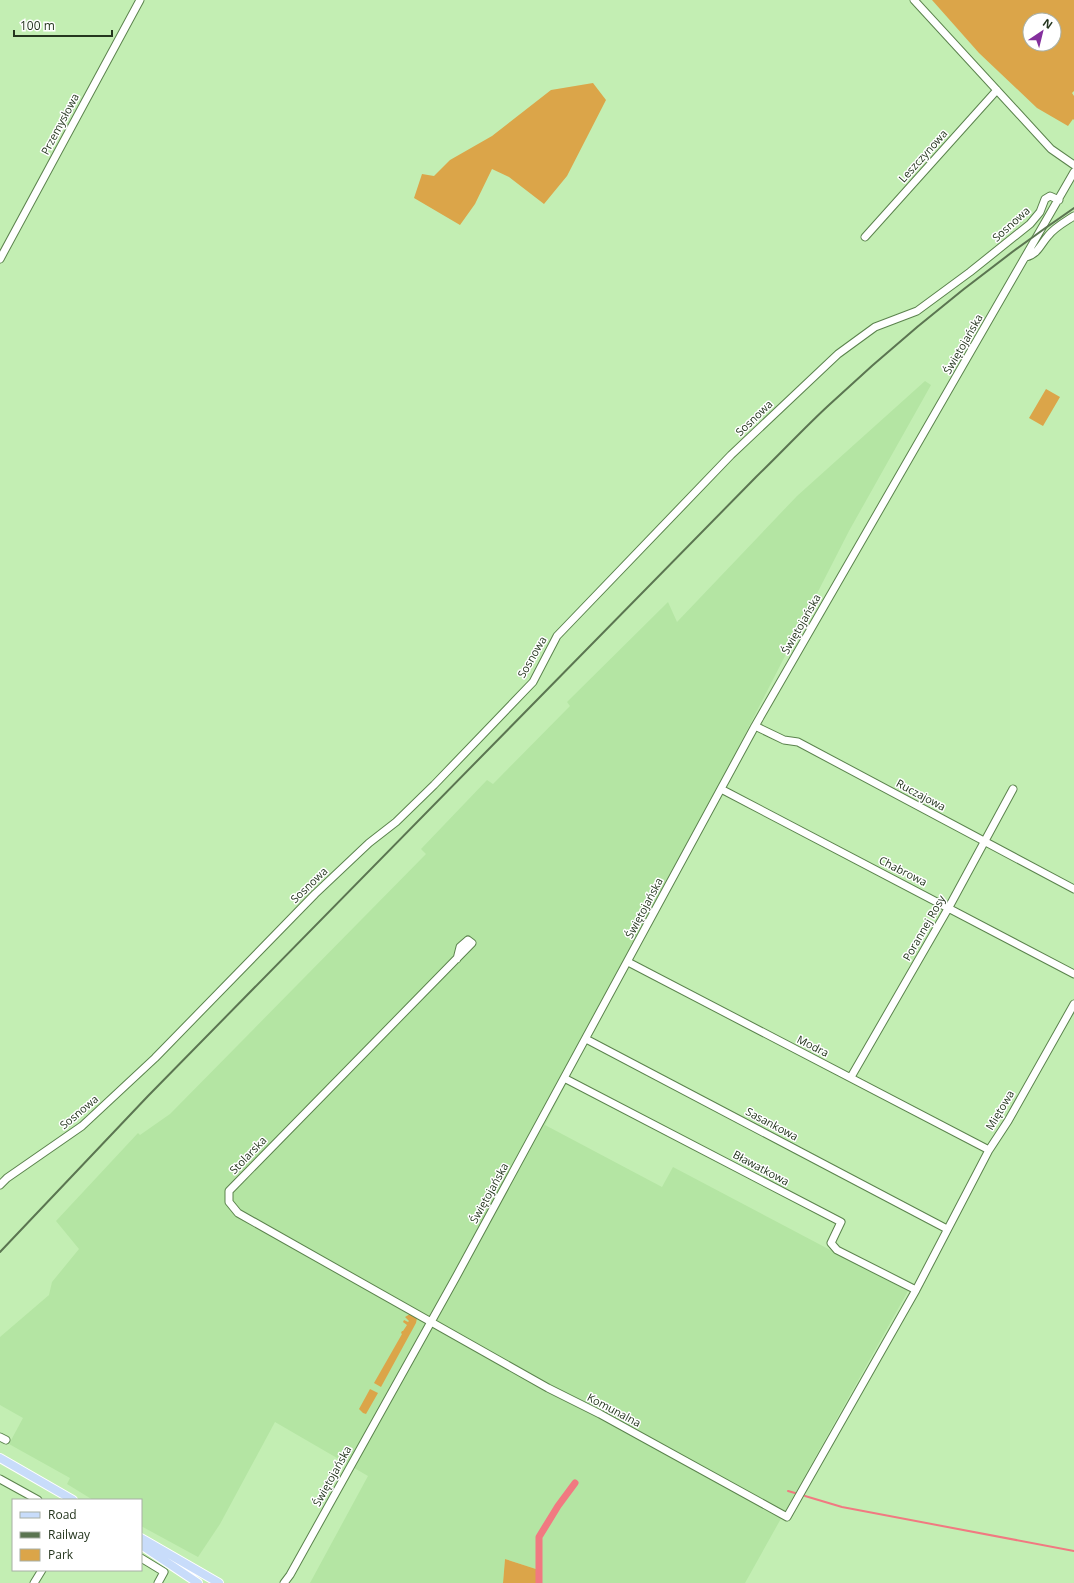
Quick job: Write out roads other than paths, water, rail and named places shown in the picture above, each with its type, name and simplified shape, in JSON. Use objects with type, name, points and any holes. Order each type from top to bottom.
[{"type":"main road","points":[[0,1458],[71,1499]]},
{"type":"main road","points":[[142,1539],[219,1583]]},
{"type":"main road","points":[[142,1546],[198,1583]]},
{"type":"street","name":"Przemysłowa","points":[[0,259],[140,0]]},
{"type":"street","points":[[914,0],[1051,148],[1074,165]]},
{"type":"street","name":"Leszczynowa","points":[[865,238],[997,90]]},
{"type":"street","name":"Świętojańska","points":[[284,1583],[290,1575],[586,1039],[755,726],[1074,172]]},
{"type":"street","name":"Sosnowa","points":[[0,1185],[7,1178],[82,1126],[155,1058],[315,894],[369,843],[396,822],[434,785],[533,682],[557,636],[732,455],[838,354],[875,327],[917,311],[1010,241],[1030,224],[1040,212],[1046,199],[1050,196],[1059,200]]},
{"type":"street","name":"Świętojańska","points":[[1026,257],[1037,252],[1055,229],[1074,216]]},
{"type":"street","name":"Ruczajowa","points":[[755,726],[784,740],[798,742],[1074,889]]},
{"type":"street","name":"Chabrowa","points":[[721,789],[949,907],[1074,974]]},
{"type":"street","name":"Porannej Rosy","points":[[851,1077],[949,907],[1013,789]]},
{"type":"street","name":"Stolarska","points":[[430,1322],[238,1213],[229,1202],[229,1191],[457,959]]},
{"type":"street","name":"Modra","points":[[628,962],[989,1150]]},
{"type":"street","name":"Miętowa","points":[[786,1517],[916,1290],[989,1150],[1008,1120],[1074,1004]]},
{"type":"street","name":"Sasankowa","points":[[586,1039],[947,1229]]},
{"type":"street","name":"Bławatkowa","points":[[564,1078],[841,1222],[831,1243],[832,1246],[837,1250],[916,1290]]},
{"type":"street","name":"Komunalna","points":[[430,1322],[786,1517]]},
{"type":"street","points":[[0,1479],[36,1499]]},
{"type":"street","points":[[142,1559],[164,1572],[158,1583]]},
{"type":"street","points":[[34,1583],[41,1571]]},
{"type":"street","name":"Świętojańska","points":[[288,1583],[290,1575]]},
{"type":"waterway","points":[[539,1583],[539,1537],[558,1506],[575,1483]]},
{"type":"waterway","points":[[788,1491],[795,1493]]},
{"type":"waterway","points":[[805,1496],[842,1507],[1074,1551]]},
{"type":"railway","points":[[0,1252],[148,1096],[756,477],[811,423],[858,378],[948,302],[979,277],[1074,208]]}]
